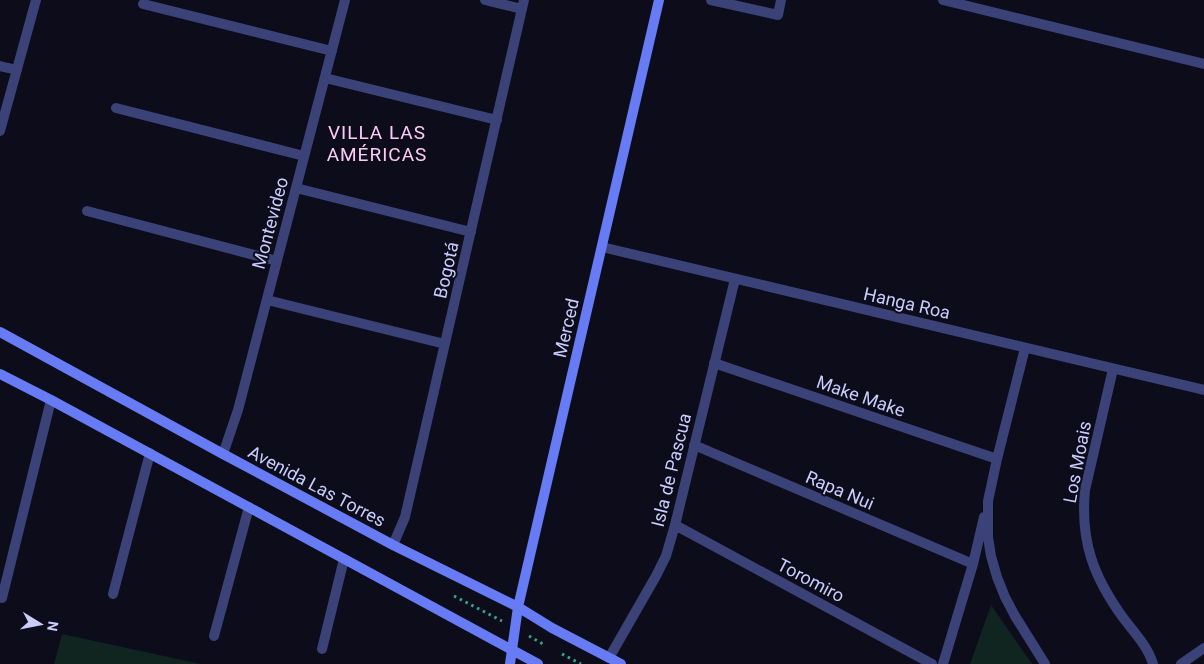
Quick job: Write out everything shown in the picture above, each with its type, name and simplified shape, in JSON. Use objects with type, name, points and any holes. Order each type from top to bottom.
[{"type":"main road","name":"Merced","points":[[510,664],[518,607],[659,0]]},
{"type":"main road","name":"Avenida Las Torres","points":[[0,332],[393,545],[518,607],[552,628],[621,664]]},
{"type":"main road","points":[[0,374],[150,453],[538,664]]},
{"type":"street","points":[[0,131],[36,0]]},
{"type":"street","name":"Montevideo","points":[[223,454],[234,424],[345,0]]},
{"type":"street","points":[[485,0],[523,5]]},
{"type":"street","points":[[711,0],[778,15],[781,0]]},
{"type":"street","points":[[943,0],[1204,64]]},
{"type":"street","points":[[144,4],[332,51]]},
{"type":"street","name":"Bogotá","points":[[393,545],[405,517],[523,5]]},
{"type":"street","points":[[0,66],[17,70]]},
{"type":"street","points":[[324,78],[497,120]]},
{"type":"street","points":[[116,108],[304,156]]},
{"type":"street","points":[[296,188],[471,232]]},
{"type":"street","points":[[87,211],[277,261]]},
{"type":"street","name":"Hanga Roa","points":[[602,248],[1204,390]]},
{"type":"street","name":"Isla de Pascua","points":[[609,658],[666,556],[735,279]]},
{"type":"street","points":[[267,300],[445,344]]},
{"type":"street","points":[[943,664],[973,564],[1025,348]]},
{"type":"street","name":"Make Make","points":[[714,363],[997,459]]},
{"type":"street","name":"Los Moais","points":[[1113,369],[1085,490],[1086,537],[1095,568],[1102,582],[1122,616],[1150,654],[1153,664]]},
{"type":"street","points":[[2,598],[51,400]]},
{"type":"street","name":"Rapa Nui","points":[[694,445],[973,564]]},
{"type":"street","points":[[113,594],[150,453]]},
{"type":"street","points":[[988,501],[988,538],[997,576],[1015,616],[1045,664]]},
{"type":"street","points":[[214,636],[248,507]]},
{"type":"street","name":"Toromiro","points":[[675,525],[932,664]]},
{"type":"street","points":[[322,649],[344,559]]},
{"type":"street","points":[[1181,664],[1204,648]]},
{"type":"green space","points":[[991,605],[1032,664],[970,664]]},
{"type":"green space","points":[[62,634],[201,664],[54,664]]},
{"type":"district","name":"VILLA LAS AMÉRICAS","points":[[377,143]]}]
